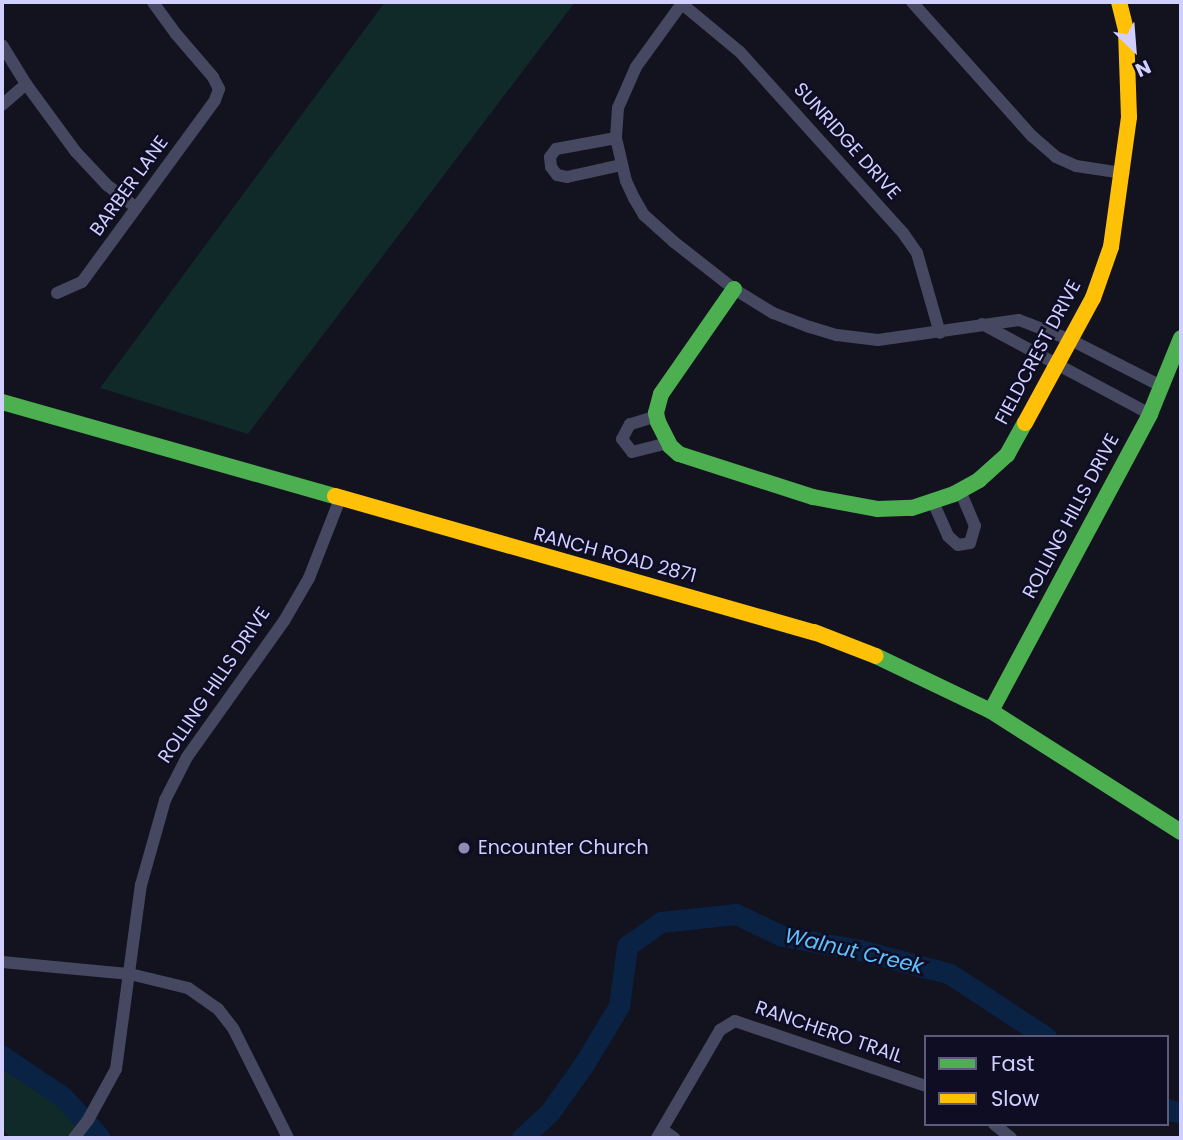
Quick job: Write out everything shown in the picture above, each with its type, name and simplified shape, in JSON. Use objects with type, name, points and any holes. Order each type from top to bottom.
[{"type":"street","name":"BARBER LANE","points":[[57,293],[82,282],[215,100],[219,89],[213,77],[153,2]]},
{"type":"street","points":[[912,2],[1032,136],[1056,157],[1076,166],[1123,173]]},
{"type":"street","name":"FIELDCREST DRIVE","points":[[668,443],[690,460],[844,505],[877,509],[912,508],[960,491],[1007,455],[1093,298],[1111,247],[1129,117],[1126,30],[1119,2]]},
{"type":"street","points":[[682,3],[636,67],[618,108],[616,138],[626,181],[644,215],[734,289],[773,313],[837,335],[878,340],[1019,320],[1072,340],[1163,387]]},
{"type":"street","name":"SUNRIDGE DRIVE","points":[[682,3],[740,52],[903,233],[916,253],[940,333]]},
{"type":"street","points":[[2,45],[26,84],[76,152],[107,185],[136,208]]},
{"type":"street","points":[[2,105],[26,84]]},
{"type":"street","points":[[616,138],[556,149],[550,157],[551,167],[557,175],[567,177],[621,165]]},
{"type":"street","points":[[656,416],[630,425],[622,439],[632,452],[668,443],[656,416],[661,394],[734,289]]},
{"type":"street","points":[[982,324],[1150,414]]},
{"type":"street","name":"ROLLING HILLS DRIVE","points":[[991,711],[1150,414],[1181,338]]},
{"type":"street","name":"RANCH ROAD 2871","points":[[2,402],[814,632],[888,661],[991,711],[1181,832]]},
{"type":"street","points":[[933,502],[948,536],[958,545],[970,543],[975,526],[960,491]]},
{"type":"street","name":"ROLLING HILLS DRIVE","points":[[74,1138],[107,1088],[116,1069],[141,885],[165,800],[187,757],[285,621],[309,578],[340,499]]},
{"type":"street","points":[[2,962],[130,974],[188,988],[218,1009],[233,1028],[288,1138]]},
{"type":"street","name":"RANCHERO TRAIL","points":[[660,1134],[720,1030],[736,1021],[924,1085]]},
{"type":"street","points":[[996,1126],[1011,1138]]},
{"type":"street","points":[[660,1134],[674,1138]]},
{"type":"green space","points":[[385,2],[575,2],[248,434],[100,388]]},
{"type":"green space","points":[[2,1070],[33,1084],[57,1102],[87,1138],[10,1138],[2,1128]]},
{"type":"waterway","name":"Walnut Creek","points":[[522,1138],[550,1112],[584,1064],[619,1006],[627,946],[661,922],[736,914],[782,936],[860,950],[950,974],[1043,1035]]},
{"type":"waterway","name":"Walnut Creek","points":[[2,1056],[63,1097],[100,1138]]},
{"type":"waterway","name":"Walnut Creek","points":[[1169,1110],[1181,1113]]},
{"type":"traffic: fast","points":[[734,289],[661,394],[656,413],[658,422],[670,446],[679,454],[813,497],[877,509],[912,508],[954,494],[979,480],[1007,455],[1025,423]]},
{"type":"traffic: fast","points":[[991,711],[1150,414],[1181,338]]},
{"type":"traffic: fast","points":[[2,402],[335,496]]},
{"type":"traffic: fast","points":[[876,656],[991,711],[1181,832]]},
{"type":"traffic: slow","points":[[1025,423],[1093,298],[1111,247],[1129,117],[1126,30],[1119,2]]},
{"type":"traffic: slow","points":[[335,496],[814,632],[876,656]]},
{"type":"place","name":"Encounter Church","points":[[464,848]]}]
